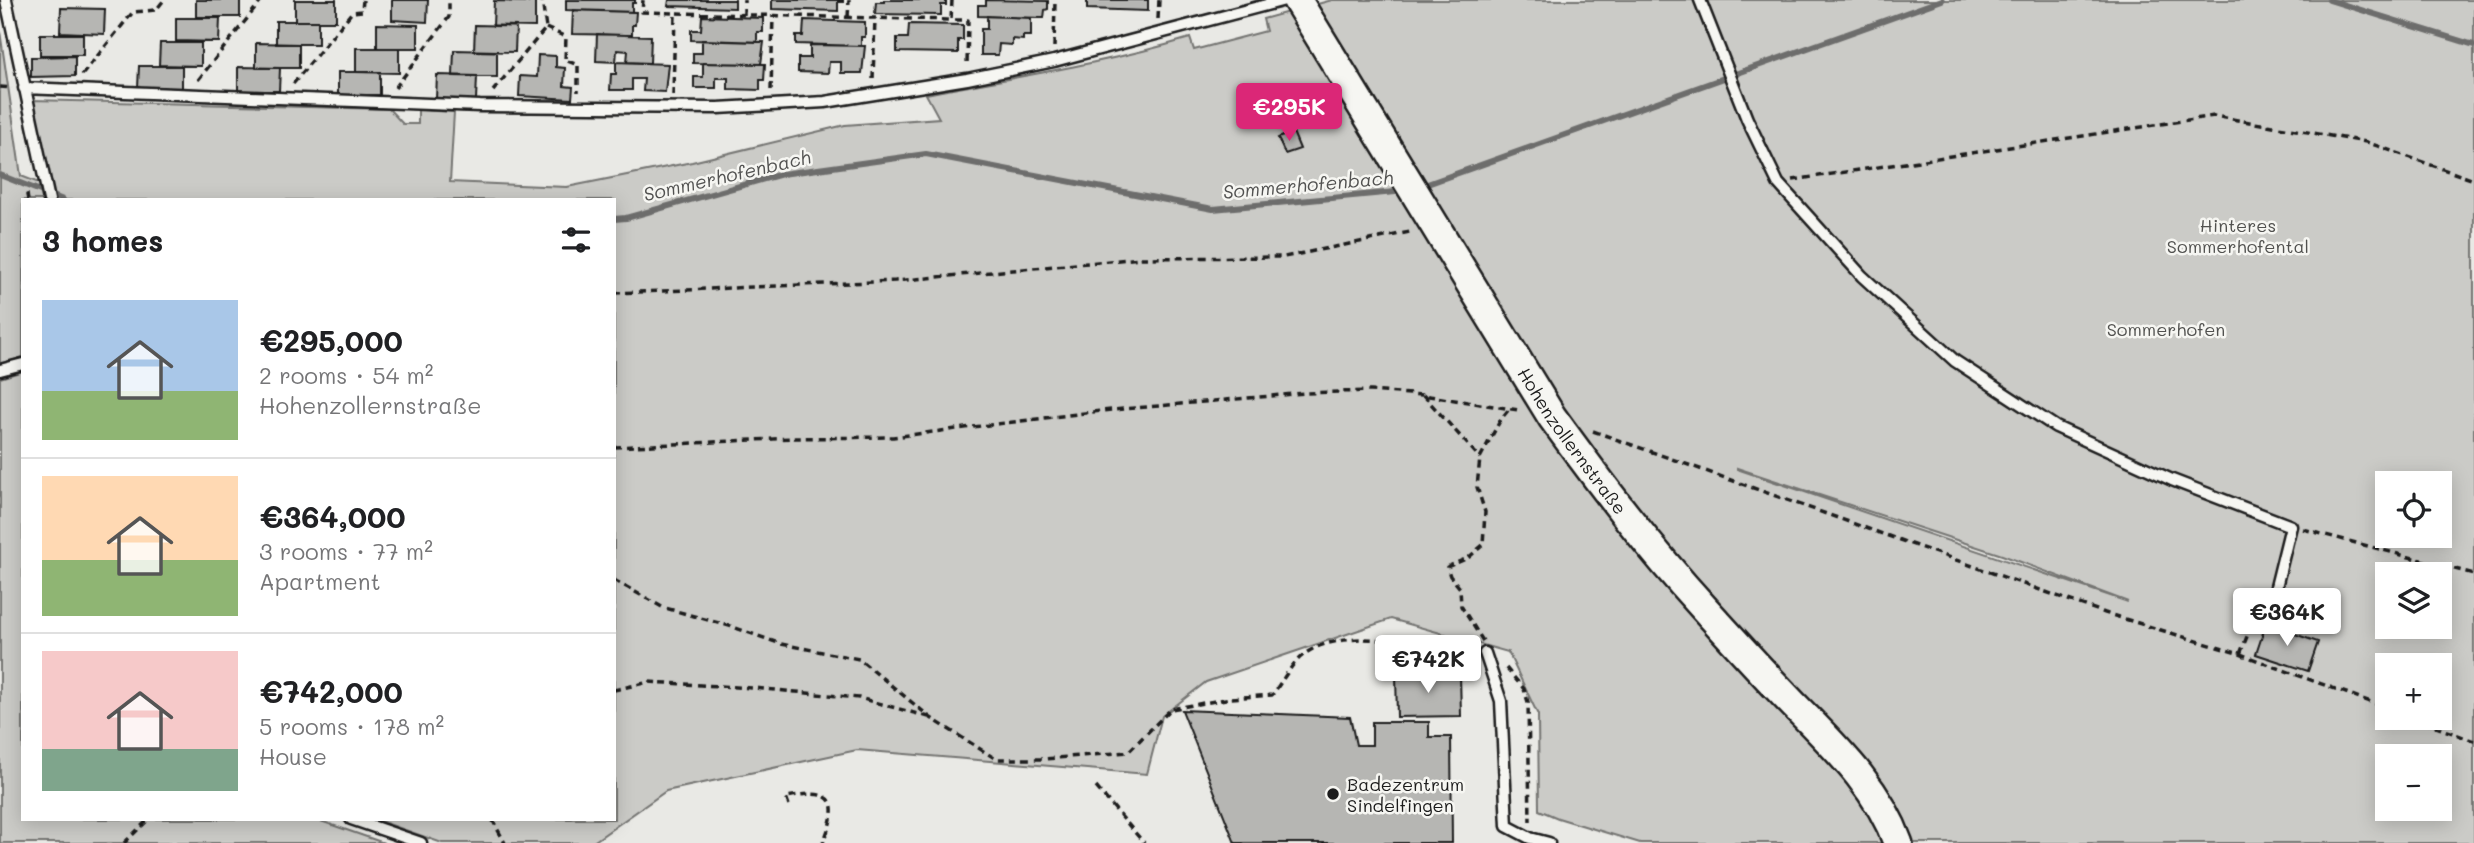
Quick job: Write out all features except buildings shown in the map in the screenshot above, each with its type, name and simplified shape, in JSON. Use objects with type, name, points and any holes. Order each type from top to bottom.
[{"type":"street","name":"Hohenzollernstraße","points":[[1297,0],[1404,178],[1418,221],[1599,482],[1701,605],[1847,760],[1874,793],[1891,823],[1898,843]]},
{"type":"lane","points":[[6,0],[49,198]]},
{"type":"lane","points":[[24,88],[489,106],[707,108],[825,102],[967,79],[1054,61],[1285,0]]},
{"type":"lane","points":[[1700,0],[1723,61],[1777,183],[1862,276],[1955,362],[2056,428],[2172,480],[2291,526],[2274,595]]},
{"type":"lane","points":[[0,370],[21,365]]},
{"type":"lane","points":[[1487,652],[1501,701],[1507,826],[1530,838],[1549,843]]},
{"type":"lane","points":[[357,821],[421,843]]},
{"type":"path","points":[[76,90],[82,73],[133,12],[156,10],[164,0]]},
{"type":"path","points":[[191,94],[195,83],[262,0]]},
{"type":"path","points":[[290,98],[292,85],[352,12],[362,11],[363,0]]},
{"type":"path","points":[[396,102],[395,88],[449,18],[449,0]]},
{"type":"path","points":[[489,106],[493,90],[546,28],[542,0]]},
{"type":"path","points":[[643,0],[642,12],[968,20],[967,57]]},
{"type":"path","points":[[744,0],[744,15]]},
{"type":"path","points":[[848,17],[849,0]]},
{"type":"path","points":[[951,20],[952,0]]},
{"type":"path","points":[[1054,44],[1055,0]]},
{"type":"path","points":[[1158,17],[1159,0]]},
{"type":"path","points":[[673,92],[675,13]]},
{"type":"path","points":[[771,92],[773,15]]},
{"type":"path","points":[[873,79],[874,18]]},
{"type":"path","points":[[546,28],[566,37],[565,60],[578,65],[578,92]]},
{"type":"path","points":[[1777,183],[2214,116],[2366,142],[2474,180]]},
{"type":"path","points":[[616,293],[895,281],[1141,258],[1284,257],[1418,221]]},
{"type":"path","points":[[616,447],[793,438],[893,437],[1101,411],[1305,393],[1371,391],[1423,395],[1510,408],[1480,458],[1477,487],[1485,512],[1483,545],[1468,558],[1447,567],[1460,589],[1461,606],[1473,622]]},
{"type":"path","points":[[1423,395],[1480,458]]},
{"type":"path","points":[[1592,431],[2105,613],[2240,654],[2375,704]]},
{"type":"path","points":[[2291,526],[2474,574]]},
{"type":"path","points":[[616,581],[662,607],[781,644],[859,659],[931,718],[996,759],[1045,759],[1128,752],[1171,709],[1231,698],[1272,695],[1303,654],[1322,643],[1350,639],[1487,652],[1501,661],[1524,689],[1528,702],[1530,838]]},
{"type":"path","points":[[2240,654],[2260,604],[2274,595]]},
{"type":"path","points":[[616,690],[649,682],[754,688],[859,698],[931,718]]},
{"type":"path","points":[[2444,730],[2474,741]]},
{"type":"path","points":[[1096,787],[1144,843]]},
{"type":"path","points":[[789,804],[786,797],[807,793],[821,793],[830,800],[831,825],[823,843]]},
{"type":"path","points":[[124,843],[147,821]]},
{"type":"path","points":[[493,821],[505,843]]},
{"type":"green space","points":[[1332,0],[2474,0],[2474,843],[1640,843],[1539,810],[1538,715],[1508,652],[1391,619],[1206,682],[1162,716],[1147,774],[857,750],[666,791],[592,843],[442,843],[380,821],[616,821],[616,198],[21,198],[21,358],[0,365],[0,31],[21,176],[49,187],[32,100],[389,109],[403,124],[418,124],[418,110],[454,112],[450,182],[567,187],[692,162],[845,125],[939,118],[926,94],[1092,63],[1190,38],[1194,50],[1266,31],[1263,19]],"holes":[[[1737,468],[2002,555],[2128,602]]]},
{"type":"green space","points":[[21,372],[21,821],[321,821],[384,843],[0,843],[0,378]]},
{"type":"waterway","name":"Sommerhofenbach","points":[[1419,187],[1942,0]]},
{"type":"waterway","name":"Sommerhofenbach","points":[[2329,0],[2474,45]]},
{"type":"waterway","name":"Sommerhofenbach","points":[[616,219],[782,174],[926,154],[1213,209],[1406,191]]},
{"type":"waterway","name":"Sommerhofenbach","points":[[0,175],[58,198]]},
{"type":"place","name":"Badezentrum Sindelfingen","points":[[1333,794]]},
{"type":"park label","name":"Hinteres Sommerhofental","points":[[2238,235]]},
{"type":"park label","name":"Sommerhofen","points":[[2166,329]]}]
